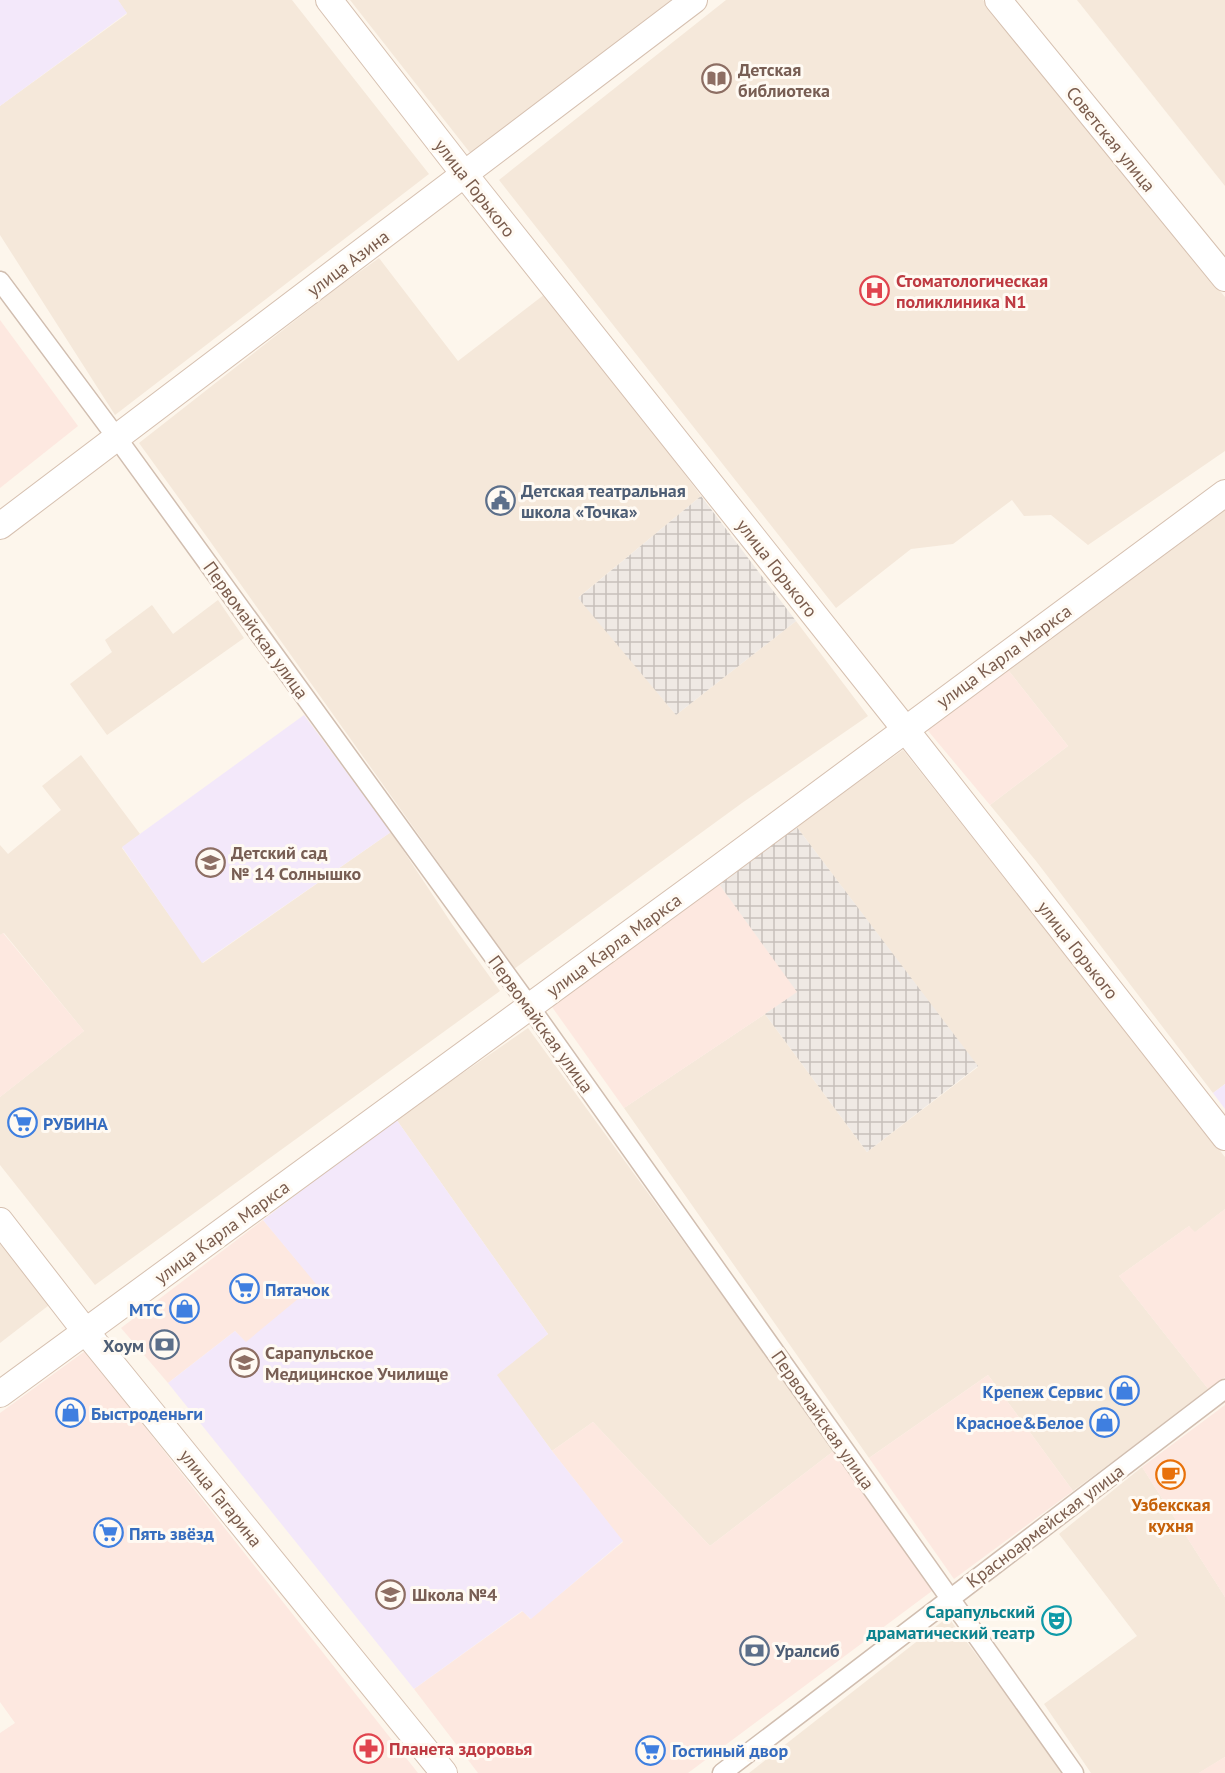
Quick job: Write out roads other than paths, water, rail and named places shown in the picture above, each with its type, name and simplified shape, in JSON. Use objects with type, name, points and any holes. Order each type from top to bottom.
[{"type":"main road","name":"улица Горького","points":[[329,0],[1225,1137]]},
{"type":"main road","name":"улица Азина","points":[[0,526],[694,0]]},
{"type":"main road","name":"Советская улица","points":[[998,0],[1225,278]]},
{"type":"main road","name":"улица Карла Маркса","points":[[0,1394],[1225,493]]},
{"type":"main road","name":"улица Гагарина","points":[[0,1221],[86,1332],[444,1773]]},
{"type":"street","name":"Первомайская улица","points":[[0,281],[530,1006],[1074,1773]]},
{"type":"street","name":"Красноармейская улица","points":[[722,1773],[1225,1389]]},
{"type":"place","name":"Детская библиотека","points":[[717,79]]},
{"type":"place","name":"Стоматологическая поликлиника N1","points":[[875,290]]},
{"type":"place","name":"Детская театральная школа «Точка»","points":[[500,500]]},
{"type":"place","name":"Детский сад № 14 Солнышко","points":[[210,862]]},
{"type":"place","name":"РУБИНА","points":[[22,1123]]},
{"type":"place","name":"Пятачок","points":[[244,1289]]},
{"type":"place","name":"МТС","points":[[184,1309]]},
{"type":"place","name":"Хоум","points":[[165,1345]]},
{"type":"place","name":"Сарапульское Медицинское Училище","points":[[244,1362]]},
{"type":"place","name":"Крепеж Сервис","points":[[1124,1391]]},
{"type":"place","name":"Быстроденьги","points":[[70,1413]]},
{"type":"place","name":"Красное&Белое","points":[[1105,1422]]},
{"type":"place","name":"Узбекская кухня","points":[[1171,1475]]},
{"type":"place","name":"Пять звёзд","points":[[108,1533]]},
{"type":"place","name":"Школа №4","points":[[391,1594]]},
{"type":"place","name":"Сарапульский драматический театр","points":[[1056,1621]]},
{"type":"place","name":"Уралсиб","points":[[754,1650]]},
{"type":"place","name":"Планета здоровья","points":[[368,1748]]},
{"type":"place","name":"Гостиный двор","points":[[651,1750]]}]
